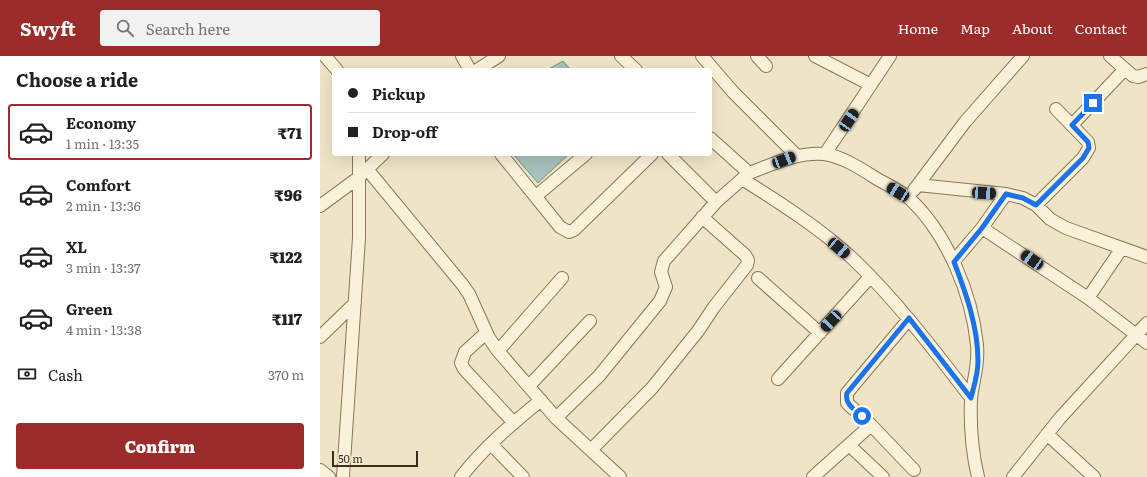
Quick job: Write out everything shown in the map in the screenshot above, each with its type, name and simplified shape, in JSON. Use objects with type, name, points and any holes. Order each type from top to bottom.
[{"type":"street","points":[[325,56],[335,68]]},
{"type":"street","points":[[462,56],[469,68]]},
{"type":"street","points":[[480,68],[498,56]]},
{"type":"street","points":[[621,56],[634,68]]},
{"type":"street","points":[[702,56],[733,92],[796,155]]},
{"type":"street","points":[[758,56],[766,66]]},
{"type":"street","points":[[815,56],[871,85]]},
{"type":"street","points":[[825,154],[890,56]]},
{"type":"street","points":[[908,198],[960,128],[1023,56]]},
{"type":"street","points":[[1110,56],[1124,70],[1138,77],[1147,74]]},
{"type":"street","points":[[1072,125],[1124,70]]},
{"type":"street","points":[[1036,205],[1088,152],[1088,142],[1056,108]]},
{"type":"street","points":[[712,140],[745,176],[839,248],[870,277],[909,318],[971,398]]},
{"type":"street","points":[[556,418],[599,376],[666,293],[666,287],[661,272],[664,261],[716,202],[745,176],[796,155],[825,154],[848,162],[908,198],[926,217],[954,262],[964,288],[977,344],[977,373],[971,398],[972,439],[978,477]]},
{"type":"street","points":[[343,477],[359,238],[359,156]]},
{"type":"street","points":[[320,206],[358,178],[381,156]]},
{"type":"street","points":[[503,156],[560,227],[569,232],[574,230],[650,156]]},
{"type":"street","points":[[536,196],[584,156]]},
{"type":"street","points":[[670,156],[716,202]]},
{"type":"street","points":[[367,169],[462,284],[469,294],[486,333],[498,351],[556,418],[592,449],[620,477]]},
{"type":"street","points":[[918,185],[1006,194],[1023,198],[1036,205],[1050,219],[1062,226],[1147,257]]},
{"type":"street","points":[[954,262],[982,228],[1006,194]]},
{"type":"street","points":[[592,449],[652,388],[698,331],[710,312],[747,265],[748,260],[745,255],[702,218]]},
{"type":"street","points":[[982,228],[1088,298],[1147,342]]},
{"type":"street","points":[[1088,298],[1122,248]]},
{"type":"street","points":[[778,379],[870,277]]},
{"type":"street","points":[[498,351],[562,278]]},
{"type":"street","points":[[758,278],[820,332]]},
{"type":"street","points":[[320,337],[355,303]]},
{"type":"street","points":[[909,318],[847,393],[846,398],[847,403],[871,425],[914,470]]},
{"type":"street","points":[[529,386],[590,321]]},
{"type":"street","points":[[1013,477],[1073,403],[1147,323]]},
{"type":"street","points":[[486,333],[465,352],[461,363],[464,369],[514,422]]},
{"type":"street","points":[[461,477],[491,444],[514,422],[541,400]]},
{"type":"street","points":[[813,477],[871,425]]},
{"type":"street","points":[[1047,434],[1094,477]]},
{"type":"street","points":[[491,444],[523,477]]},
{"type":"street","points":[[849,444],[882,477]]},
{"type":"street","points":[[320,470],[328,477]]},
{"type":"water","points":[[563,61],[569,68],[551,68]]},
{"type":"water","points":[[515,156],[567,156],[538,183]]},
{"type":"route","points":[[862,416],[847,403],[847,393],[909,318],[971,398],[977,373],[977,344],[973,320],[964,288],[954,262],[982,228],[1006,194],[1023,198],[1036,205],[1083,158],[1088,152],[1088,142],[1072,125],[1093,103]]}]
